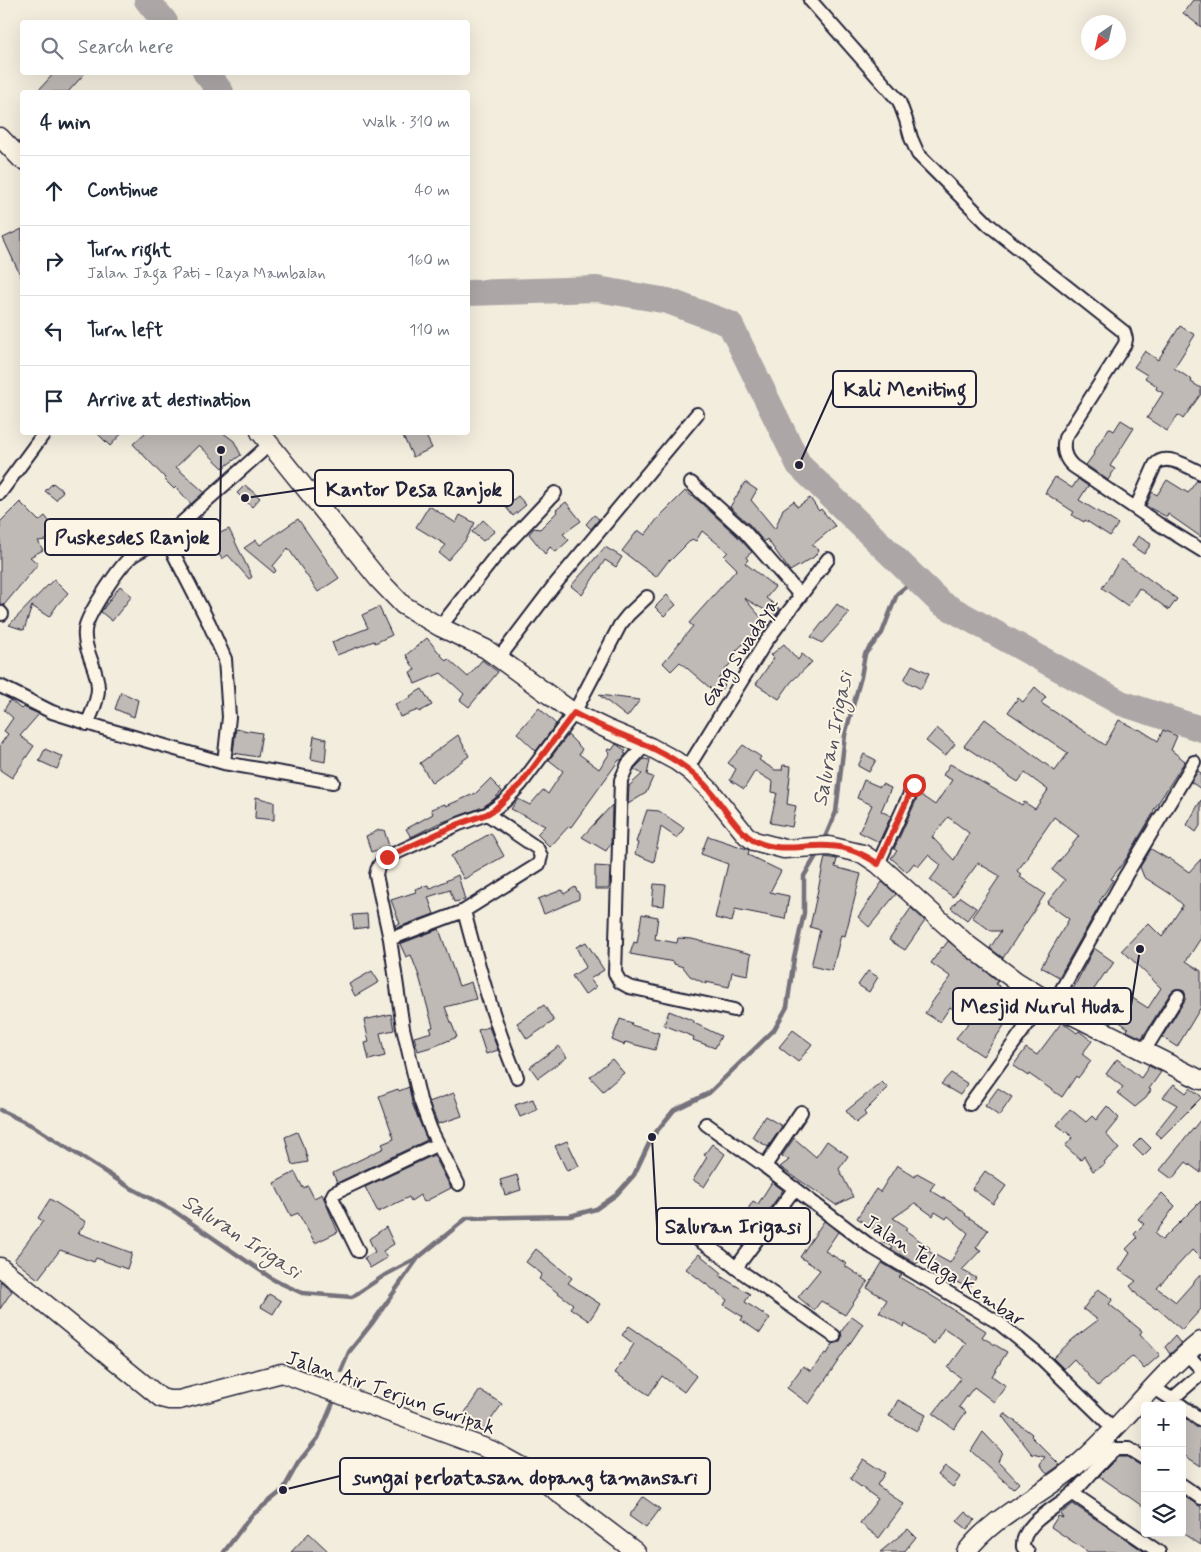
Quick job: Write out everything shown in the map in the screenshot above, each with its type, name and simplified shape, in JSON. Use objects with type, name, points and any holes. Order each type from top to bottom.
[{"type":"street","points":[[810,0],[899,101],[910,138],[918,154],[989,225],[1124,332],[1126,344],[1067,435],[1063,446],[1066,457],[1070,464],[1201,550]]},
{"type":"street","points":[[0,137],[20,158]]},
{"type":"street","points":[[498,658],[552,588],[696,414]]},
{"type":"street","points":[[0,493],[43,435]]},
{"type":"street","points":[[87,724],[96,701],[98,688],[84,632],[86,624],[100,598],[120,568],[132,556],[165,537],[265,438],[379,580],[403,605],[440,627],[486,649],[574,713],[663,753],[687,769],[710,790],[750,838],[758,843],[784,848],[829,846],[863,854],[878,864],[968,945],[1016,981],[1049,1002],[1201,1080]]},
{"type":"street","points":[[1136,508],[1158,461],[1170,460],[1201,473]]},
{"type":"street","points":[[691,483],[744,531],[800,595]]},
{"type":"street","points":[[440,627],[494,558],[555,492]]},
{"type":"street","points":[[165,537],[226,659],[229,717],[224,763]]},
{"type":"street","name":"Gang Swadaya","points":[[687,769],[765,643],[828,559]]},
{"type":"street","points":[[458,1184],[425,1115],[416,1085],[403,1028],[390,939],[376,875],[380,863],[387,857],[459,824],[487,814],[505,801],[521,784],[574,713],[613,635],[628,614],[647,597]]},
{"type":"street","points":[[0,686],[52,712],[87,724],[224,763],[333,782]]},
{"type":"street","points":[[645,746],[628,764],[621,780],[615,973],[620,982],[629,987],[734,1010]]},
{"type":"street","points":[[970,1104],[1049,1002],[1194,762]]},
{"type":"street","points":[[878,864],[914,785]]},
{"type":"street","points":[[390,939],[464,911],[536,868],[541,860],[541,854],[537,848],[487,814]]},
{"type":"street","points":[[464,911],[486,993],[500,1037],[517,1078]]},
{"type":"street","points":[[1144,1051],[1178,996]]},
{"type":"street","points":[[765,1166],[801,1112]]},
{"type":"street","name":"Jalan Telaga Kembar","points":[[706,1124],[795,1188],[873,1248],[979,1310],[1012,1333],[1036,1353],[1114,1429]]},
{"type":"street","points":[[358,1251],[334,1202],[332,1196],[334,1193],[438,1144]]},
{"type":"street","points":[[736,1268],[795,1188]]},
{"type":"street","points":[[697,1239],[834,1336]]},
{"type":"street","name":"Jalan Air Terjun Guripak","points":[[0,1266],[161,1398],[178,1400],[282,1373],[491,1450],[531,1472],[636,1552]]},
{"type":"street","points":[[966,1552],[989,1527],[1057,1482],[1096,1448],[1153,1386],[1186,1353],[1201,1341]]},
{"type":"street","points":[[1186,1353],[1201,1369]]},
{"type":"street","points":[[1180,1402],[1201,1374]]},
{"type":"street","points":[[1153,1386],[1176,1402]]},
{"type":"street","points":[[1186,1409],[1201,1420]]},
{"type":"street","points":[[1028,1552],[1024,1548],[1023,1542],[1032,1526],[1043,1514],[1072,1494],[1115,1449],[1129,1449],[1141,1456]]},
{"type":"street","points":[[1186,1488],[1201,1498]]},
{"type":"street","points":[[1072,1494],[1159,1552]]},
{"type":"building","points":[[1193,0],[1201,0],[1201,27],[1183,13]]},
{"type":"building","points":[[52,75],[83,75],[70,90],[39,90]]},
{"type":"building","points":[[20,230],[20,275],[3,238]]},
{"type":"building","points":[[1180,326],[1195,335],[1174,368],[1201,388],[1201,394],[1183,419],[1178,415],[1167,431],[1147,418],[1163,393],[1156,389],[1157,386],[1145,378],[1147,375],[1134,367],[1145,351],[1158,360]]},
{"type":"building","points":[[1121,420],[1134,428],[1110,466],[1115,469],[1108,480],[1086,465],[1109,428],[1114,431]]},
{"type":"building","points":[[99,435],[120,435],[110,446]]},
{"type":"building","points":[[143,435],[226,435],[234,441],[241,455],[223,468],[199,445],[176,467],[204,492],[191,504],[176,487],[174,489],[165,480],[133,444]]},
{"type":"building","points":[[402,435],[426,435],[432,448],[413,457]]},
{"type":"building","points":[[1055,477],[1072,488],[1078,479],[1088,486],[1079,500],[1118,524],[1110,536],[1085,520],[1084,522],[1072,515],[1074,512],[1045,493]]},
{"type":"building","points":[[1167,480],[1188,493],[1197,480],[1201,481],[1201,537],[1168,514],[1167,517],[1146,506],[1152,492],[1157,495]]},
{"type":"building","points":[[745,482],[757,490],[751,500],[775,529],[783,509],[794,501],[797,507],[810,498],[819,511],[821,509],[835,526],[812,545],[819,550],[814,557],[790,571],[767,539],[764,542],[750,525],[730,507]]},
{"type":"building","points":[[53,483],[63,491],[56,500],[45,491]]},
{"type":"building","points":[[245,485],[260,498],[252,507],[237,493]]},
{"type":"building","points":[[685,491],[700,502],[752,552],[746,557],[748,560],[745,563],[775,587],[766,598],[780,609],[775,616],[744,598],[765,622],[734,653],[737,655],[718,679],[725,685],[717,694],[680,662],[671,671],[663,663],[693,626],[689,623],[737,569],[724,556],[728,552],[702,531],[696,541],[692,539],[669,560],[656,577],[622,551],[638,530],[645,535],[658,518]]},
{"type":"building","points":[[518,496],[526,505],[513,516],[505,506]]},
{"type":"building","points":[[20,502],[39,521],[45,516],[62,538],[38,541],[43,550],[30,557],[38,564],[4,605],[0,604],[0,522]]},
{"type":"building","points":[[566,502],[581,521],[563,534],[569,540],[556,552],[550,547],[545,554],[529,534],[534,528],[540,529],[557,512],[556,510]]},
{"type":"building","points":[[429,506],[456,523],[460,515],[475,523],[465,541],[448,560],[439,553],[446,545],[416,527]]},
{"type":"building","points":[[594,515],[599,519],[591,529],[586,524]]},
{"type":"building","points":[[201,517],[218,534],[229,529],[252,577],[249,579],[228,555],[222,559],[215,548],[193,525]]},
{"type":"building","points":[[298,519],[339,578],[318,592],[288,548],[273,566],[276,571],[274,573],[244,548],[256,540],[260,545]]},
{"type":"building","points":[[483,520],[495,531],[483,541],[472,532]]},
{"type":"building","points":[[1138,536],[1151,544],[1144,554],[1132,546]]},
{"type":"building","points":[[605,547],[622,557],[616,567],[605,560],[582,595],[571,586]]},
{"type":"building","points":[[1121,559],[1177,599],[1169,610],[1139,588],[1128,606],[1102,588]]},
{"type":"building","points":[[54,579],[68,593],[49,617],[32,606],[24,630],[9,625]]},
{"type":"building","points":[[120,586],[132,596],[112,621],[101,612]]},
{"type":"building","points":[[667,595],[676,605],[664,616],[655,607]]},
{"type":"building","points":[[837,604],[849,613],[822,643],[811,637]]},
{"type":"building","points":[[379,607],[392,635],[375,643],[374,641],[337,655],[332,642],[368,628],[362,615]]},
{"type":"building","points":[[427,638],[446,661],[448,659],[468,677],[482,660],[498,672],[469,707],[460,700],[464,694],[441,673],[415,684],[410,672],[415,670],[406,655]]},
{"type":"building","points":[[784,644],[798,660],[802,654],[812,662],[791,682],[779,699],[756,684],[774,658],[771,655]]},
{"type":"building","points":[[912,665],[929,673],[921,689],[904,680]]},
{"type":"building","points":[[1035,687],[1046,697],[1041,703],[1105,745],[1119,720],[1139,729],[1158,741],[1163,730],[1177,736],[1171,750],[1185,761],[1153,811],[1126,859],[1111,879],[1113,880],[1099,902],[1101,903],[1059,977],[1041,967],[1069,919],[1047,903],[1065,880],[1052,870],[1079,836],[1054,817],[1017,871],[1022,875],[1020,877],[1045,894],[1003,958],[990,948],[1001,931],[991,931],[972,917],[1000,876],[978,863],[953,897],[930,880],[941,865],[928,855],[918,867],[914,863],[907,872],[891,858],[897,851],[894,849],[919,794],[935,805],[952,780],[943,775],[950,764],[1022,805],[1024,802],[1035,809],[1048,790],[1025,773],[1018,782],[964,746],[985,719],[1055,771],[1068,753],[1008,712],[1018,698],[1023,702]],"holes":[[[948,817],[969,833],[954,860],[932,837]]]},
{"type":"building","points":[[422,689],[432,705],[419,712],[418,710],[400,717],[395,704],[411,698],[410,696]]},
{"type":"building","points":[[121,692],[138,700],[134,717],[115,709]]},
{"type":"building","points":[[599,695],[640,700],[627,717]]},
{"type":"building","points":[[10,700],[21,709],[23,707],[39,714],[20,736],[34,746],[12,778],[0,770],[0,745],[8,734],[4,731],[13,718],[4,710]]},
{"type":"building","points":[[539,708],[556,724],[536,751],[517,733]]},
{"type":"building","points":[[937,728],[955,744],[945,756],[926,741]]},
{"type":"building","points":[[236,729],[262,733],[258,757],[233,753]]},
{"type":"building","points":[[458,735],[469,756],[432,783],[420,763]]},
{"type":"building","points":[[568,735],[582,749],[579,754],[599,769],[610,753],[607,751],[608,749],[612,750],[616,744],[626,751],[624,753],[626,754],[619,760],[571,827],[569,826],[550,847],[537,834],[545,826],[511,809],[518,799],[530,805],[543,790],[548,794],[563,771],[549,760]]},
{"type":"building","points":[[314,736],[327,739],[325,762],[311,759]]},
{"type":"building","points":[[743,745],[761,757],[759,760],[775,770],[782,770],[783,765],[791,766],[787,804],[796,806],[792,827],[770,823],[777,793],[772,792],[773,782],[755,771],[744,789],[730,780],[736,769],[728,763]]},
{"type":"building","points":[[45,749],[63,757],[57,769],[39,761]]},
{"type":"building","points":[[864,754],[876,760],[869,772],[858,766]]},
{"type":"building","points":[[644,759],[650,760],[647,775],[653,777],[646,793],[628,804],[629,786],[642,774],[634,769]]},
{"type":"building","points":[[1198,771],[1201,773],[1201,789],[1191,782]]},
{"type":"building","points":[[490,779],[502,791],[494,799],[483,807],[437,824],[411,837],[406,829],[433,814],[431,809],[445,804],[446,806],[476,793]]},
{"type":"building","points":[[864,780],[880,787],[882,784],[891,788],[881,811],[891,816],[879,842],[859,832],[872,805],[857,798]]},
{"type":"building","points":[[256,797],[274,802],[274,820],[255,818]]},
{"type":"building","points":[[1201,800],[1201,824],[1196,832],[1187,825]]},
{"type":"building","points":[[612,805],[611,843],[606,851],[582,837]]},
{"type":"building","points":[[647,810],[659,811],[684,828],[677,838],[661,827],[654,862],[635,854],[638,843],[636,842]]},
{"type":"building","points":[[379,830],[384,830],[389,846],[371,852],[366,836]]},
{"type":"building","points":[[491,833],[504,856],[464,879],[451,856]]},
{"type":"building","points":[[708,836],[747,849],[749,850],[748,855],[781,871],[770,892],[789,896],[785,919],[735,909],[732,922],[715,918],[728,864],[701,854]]},
{"type":"building","points":[[1151,849],[1169,858],[1189,872],[1201,859],[1201,938],[1186,961],[1201,971],[1201,1007],[1177,1047],[1162,1037],[1185,1000],[1185,993],[1182,989],[1175,989],[1171,992],[1142,1038],[1127,1031],[1128,1028],[1108,1014],[1123,992],[1148,1008],[1161,988],[1122,950],[1148,923],[1162,937],[1183,905],[1172,895],[1144,877],[1140,867]]},
{"type":"building","points":[[825,857],[837,859],[835,867],[861,874],[845,936],[841,935],[832,971],[811,966],[820,930],[810,927]]},
{"type":"building","points":[[595,866],[610,867],[609,889],[595,889]]},
{"type":"building","points":[[458,875],[465,900],[454,902],[450,890],[428,897],[434,914],[396,928],[395,925],[400,924],[391,900],[416,892],[415,889],[428,885],[429,889]]},
{"type":"building","points":[[882,882],[896,894],[869,927],[858,917]]},
{"type":"building","points":[[654,884],[666,885],[664,906],[652,905]]},
{"type":"building","points":[[575,887],[579,894],[579,899],[544,914],[538,899],[562,890],[564,894]]},
{"type":"building","points":[[960,897],[976,908],[967,920],[951,908]]},
{"type":"building","points":[[911,908],[925,921],[905,950],[889,940]]},
{"type":"building","points":[[367,914],[368,927],[354,929],[352,915]]},
{"type":"building","points":[[642,914],[658,917],[655,939],[677,943],[678,938],[692,939],[751,954],[748,975],[732,972],[729,987],[706,982],[706,984],[690,976],[683,967],[674,964],[674,962],[630,954],[634,942],[637,943]]},
{"type":"building","points":[[439,929],[459,986],[471,982],[476,999],[445,1007],[457,1037],[418,1051],[414,1037],[432,1032],[430,1028],[433,1027],[419,976],[411,955],[406,957],[400,944]]},
{"type":"building","points":[[948,941],[998,981],[996,984],[1021,1001],[983,1056],[956,1038],[970,1021],[950,1007],[940,1022],[925,1013],[951,977],[931,963]]},
{"type":"building","points":[[586,942],[604,970],[590,979],[596,987],[585,995],[572,976],[586,967],[576,947]]},
{"type":"building","points":[[1094,948],[1114,962],[1086,1001],[1072,991]]},
{"type":"building","points":[[372,971],[379,982],[355,996],[349,984]]},
{"type":"building","points":[[868,971],[878,977],[869,992],[858,985]]},
{"type":"building","points":[[544,1005],[554,1021],[527,1039],[517,1023]]},
{"type":"building","points":[[669,1011],[694,1021],[694,1023],[721,1036],[715,1048],[693,1040],[694,1037],[664,1025]]},
{"type":"building","points":[[391,1014],[394,1030],[380,1033],[385,1056],[369,1060],[365,1043],[369,1042],[364,1020]]},
{"type":"building","points":[[620,1019],[632,1023],[631,1025],[659,1033],[655,1050],[625,1042],[624,1045],[612,1040]]},
{"type":"building","points":[[1062,1022],[1092,1041],[1082,1054],[1091,1061],[1078,1078],[1076,1076],[1062,1097],[1029,1074],[1028,1076],[1013,1066],[1026,1048],[1037,1055]]},
{"type":"building","points":[[489,1027],[498,1050],[486,1054],[478,1030]]},
{"type":"building","points":[[793,1030],[812,1044],[798,1062],[779,1047]]},
{"type":"building","points":[[559,1046],[567,1057],[538,1078],[530,1067]]},
{"type":"building","points":[[612,1059],[624,1073],[603,1091],[590,1077]]},
{"type":"building","points":[[1117,1059],[1141,1078],[1149,1066],[1161,1072],[1149,1089],[1151,1090],[1146,1098],[1135,1107],[1117,1093],[1123,1087],[1106,1074]]},
{"type":"building","points":[[951,1073],[968,1084],[960,1095],[941,1084]]},
{"type":"building","points":[[882,1082],[888,1088],[864,1112],[866,1115],[856,1123],[846,1111]]},
{"type":"building","points":[[1174,1084],[1186,1093],[1190,1088],[1201,1098],[1161,1138],[1155,1133],[1177,1105],[1163,1097]]},
{"type":"building","points":[[409,1087],[412,1103],[427,1140],[337,1183],[333,1173],[384,1148],[382,1144],[394,1139],[379,1096]]},
{"type":"building","points":[[998,1088],[1012,1097],[999,1116],[985,1106]]},
{"type":"building","points":[[454,1093],[462,1116],[438,1124],[429,1102]]},
{"type":"building","points":[[533,1099],[537,1110],[520,1117],[515,1105]]},
{"type":"building","points":[[1107,1106],[1119,1118],[1106,1134],[1119,1149],[1104,1162],[1105,1164],[1093,1171],[1084,1156],[1081,1160],[1065,1146],[1073,1137],[1057,1125],[1070,1109],[1086,1122],[1092,1116],[1096,1120]]},
{"type":"building","points":[[765,1116],[782,1126],[768,1147],[752,1137]]},
{"type":"building","points":[[1201,1119],[1201,1173],[1186,1162],[1172,1179],[1160,1170]]},
{"type":"building","points":[[297,1132],[308,1162],[292,1165],[285,1137]]},
{"type":"building","points":[[794,1138],[816,1157],[827,1141],[848,1156],[839,1169],[853,1197],[836,1205],[780,1167],[789,1160],[782,1156]]},
{"type":"building","points":[[1141,1138],[1151,1148],[1143,1156],[1133,1146]]},
{"type":"building","points":[[567,1141],[579,1166],[567,1171],[555,1146]]},
{"type":"building","points":[[712,1144],[725,1154],[704,1187],[693,1180],[707,1157],[704,1155]]},
{"type":"building","points":[[434,1155],[451,1188],[424,1202],[420,1195],[411,1201],[409,1197],[378,1212],[365,1187]]},
{"type":"building","points":[[897,1165],[915,1177],[917,1173],[935,1183],[930,1190],[952,1203],[965,1215],[988,1230],[976,1248],[981,1250],[962,1270],[976,1278],[969,1288],[946,1277],[926,1256],[916,1264],[891,1249],[892,1247],[882,1241],[885,1237],[857,1218],[876,1189],[880,1192]],"holes":[[[915,1203],[933,1216],[935,1212],[946,1219],[948,1216],[968,1233],[950,1263],[928,1251],[930,1248],[905,1230],[907,1227],[893,1218]]]},
{"type":"building","points":[[985,1171],[1006,1186],[993,1204],[972,1189]]},
{"type":"building","points":[[295,1172],[303,1188],[308,1186],[314,1198],[322,1194],[338,1232],[315,1243],[298,1213],[291,1216],[274,1183]]},
{"type":"building","points":[[517,1175],[521,1190],[505,1195],[500,1180]]},
{"type":"building","points":[[772,1182],[783,1190],[757,1226],[743,1217],[753,1201],[758,1204]]},
{"type":"building","points":[[1162,1193],[1175,1206],[1155,1234],[1162,1240],[1201,1201],[1201,1259],[1192,1250],[1157,1288],[1176,1302],[1201,1274],[1201,1309],[1182,1330],[1157,1308],[1139,1297],[1130,1286],[1136,1281],[1119,1270],[1130,1253],[1126,1249],[1137,1238],[1134,1234],[1144,1224],[1138,1219]]},
{"type":"building","points":[[50,1199],[86,1222],[78,1233],[132,1253],[127,1269],[96,1258],[94,1262],[60,1250],[38,1279],[14,1260],[43,1221],[38,1218]]},
{"type":"building","points":[[719,1207],[738,1218],[723,1243],[705,1232]]},
{"type":"building","points":[[824,1221],[838,1232],[825,1251],[847,1264],[845,1266],[868,1281],[845,1315],[821,1301],[814,1310],[798,1297],[820,1270],[800,1257]]},
{"type":"building","points":[[386,1227],[394,1244],[383,1251],[387,1258],[370,1268],[364,1258],[375,1252],[369,1239]]},
{"type":"building","points":[[536,1249],[572,1278],[568,1283],[600,1304],[589,1321],[570,1308],[573,1304],[539,1279],[542,1274],[526,1262]]},
{"type":"building","points":[[699,1254],[722,1273],[720,1276],[750,1294],[745,1302],[770,1318],[760,1333],[741,1320],[743,1317],[724,1305],[727,1300],[686,1269]]},
{"type":"building","points":[[882,1263],[902,1275],[899,1277],[986,1331],[982,1337],[1007,1352],[992,1376],[1006,1386],[994,1402],[974,1387],[959,1407],[966,1412],[954,1429],[933,1414],[961,1378],[948,1368],[966,1343],[944,1328],[934,1344],[905,1324],[904,1327],[879,1312],[887,1300],[867,1288]]},
{"type":"building","points":[[0,1281],[12,1291],[0,1309]]},
{"type":"building","points":[[1098,1289],[1113,1299],[1109,1304],[1142,1331],[1140,1334],[1160,1355],[1144,1369],[1133,1356],[1098,1386],[1074,1359],[1064,1369],[1053,1358],[1073,1339],[1098,1320],[1083,1309]]},
{"type":"building","points":[[269,1294],[281,1301],[273,1314],[261,1307]]},
{"type":"building","points":[[852,1316],[863,1324],[809,1404],[787,1388],[803,1366],[811,1371],[825,1353],[827,1354],[833,1344],[840,1341],[842,1337],[841,1332]]},
{"type":"building","points":[[629,1326],[680,1361],[696,1376],[684,1392],[662,1376],[649,1395],[615,1373],[634,1344],[622,1335]]},
{"type":"building","points":[[1175,1336],[1181,1344],[1170,1354],[1165,1347]]},
{"type":"building","points":[[480,1390],[502,1404],[483,1431],[462,1417]]},
{"type":"building","points":[[898,1400],[926,1415],[917,1431],[889,1416]]},
{"type":"building","points":[[1004,1413],[1032,1434],[1031,1436],[1060,1465],[1047,1474],[1040,1464],[1045,1457],[1032,1454],[1002,1416]]},
{"type":"building","points":[[1186,1419],[1196,1427],[1201,1428],[1201,1466],[1186,1457]]},
{"type":"building","points":[[983,1432],[1002,1452],[998,1461],[1019,1483],[1013,1489],[971,1451]]},
{"type":"building","points":[[1118,1457],[1127,1457],[1141,1466],[1141,1505],[1099,1476]]},
{"type":"building","points":[[863,1459],[885,1473],[877,1485],[904,1504],[879,1538],[860,1523],[878,1499],[850,1479]]},
{"type":"building","points":[[945,1466],[960,1477],[953,1487],[938,1475]]},
{"type":"building","points":[[643,1497],[660,1509],[646,1528],[629,1516]]},
{"type":"building","points":[[1186,1498],[1201,1507],[1201,1545],[1186,1536]]},
{"type":"building","points":[[1073,1504],[1145,1552],[1088,1552],[1051,1527],[1058,1516],[1063,1518],[1060,1514]]},
{"type":"building","points":[[965,1512],[975,1520],[967,1529],[957,1521]]},
{"type":"building","points":[[908,1529],[916,1537],[904,1552],[880,1552]]},
{"type":"building","points":[[309,1533],[329,1552],[291,1552]]},
{"type":"waterway","points":[[147,0],[163,20]]},
{"type":"waterway","points":[[207,75],[219,90]]},
{"type":"waterway","points":[[470,293],[597,289],[668,301],[730,324],[799,465],[941,603],[1121,703],[1201,729]]},
{"type":"waterway","name":"Saluran Irigasi","points":[[823,842],[836,812],[845,735],[861,677],[865,654],[882,633],[897,594],[915,579]]},
{"type":"waterway","name":"Saluran Irigasi","points":[[0,1110],[33,1126],[129,1187],[174,1211],[274,1280],[302,1293],[352,1297],[385,1275],[419,1257],[467,1218],[570,1216],[596,1209],[616,1195],[634,1175],[652,1137],[674,1110],[709,1093],[774,1030],[787,1007],[794,958],[804,913],[804,876],[819,851]]},
{"type":"waterway","points":[[341,1371],[349,1352],[373,1322],[418,1258]]},
{"type":"waterway","points":[[224,1552],[251,1516],[283,1490],[298,1463],[318,1438],[335,1398]]},
{"type":"place","name":"Puskesdes Ranjok","points":[[221,450]]},
{"type":"place","name":"Kali Meniting","points":[[799,465]]},
{"type":"place","name":"Kantor Desa Ranjok","points":[[245,498]]},
{"type":"place","name":"Mesjid Nurul Huda","points":[[1140,949]]},
{"type":"place","name":"Saluran Irigasi","points":[[652,1137]]},
{"type":"place","name":"sungai perbatasan dopang tamansari","points":[[283,1490]]},
{"type":"route","points":[[387,857],[495,809],[521,784],[574,713],[663,753],[676,761],[710,790],[746,834],[758,843],[784,848],[829,846],[863,854],[878,864],[914,785]]}]
